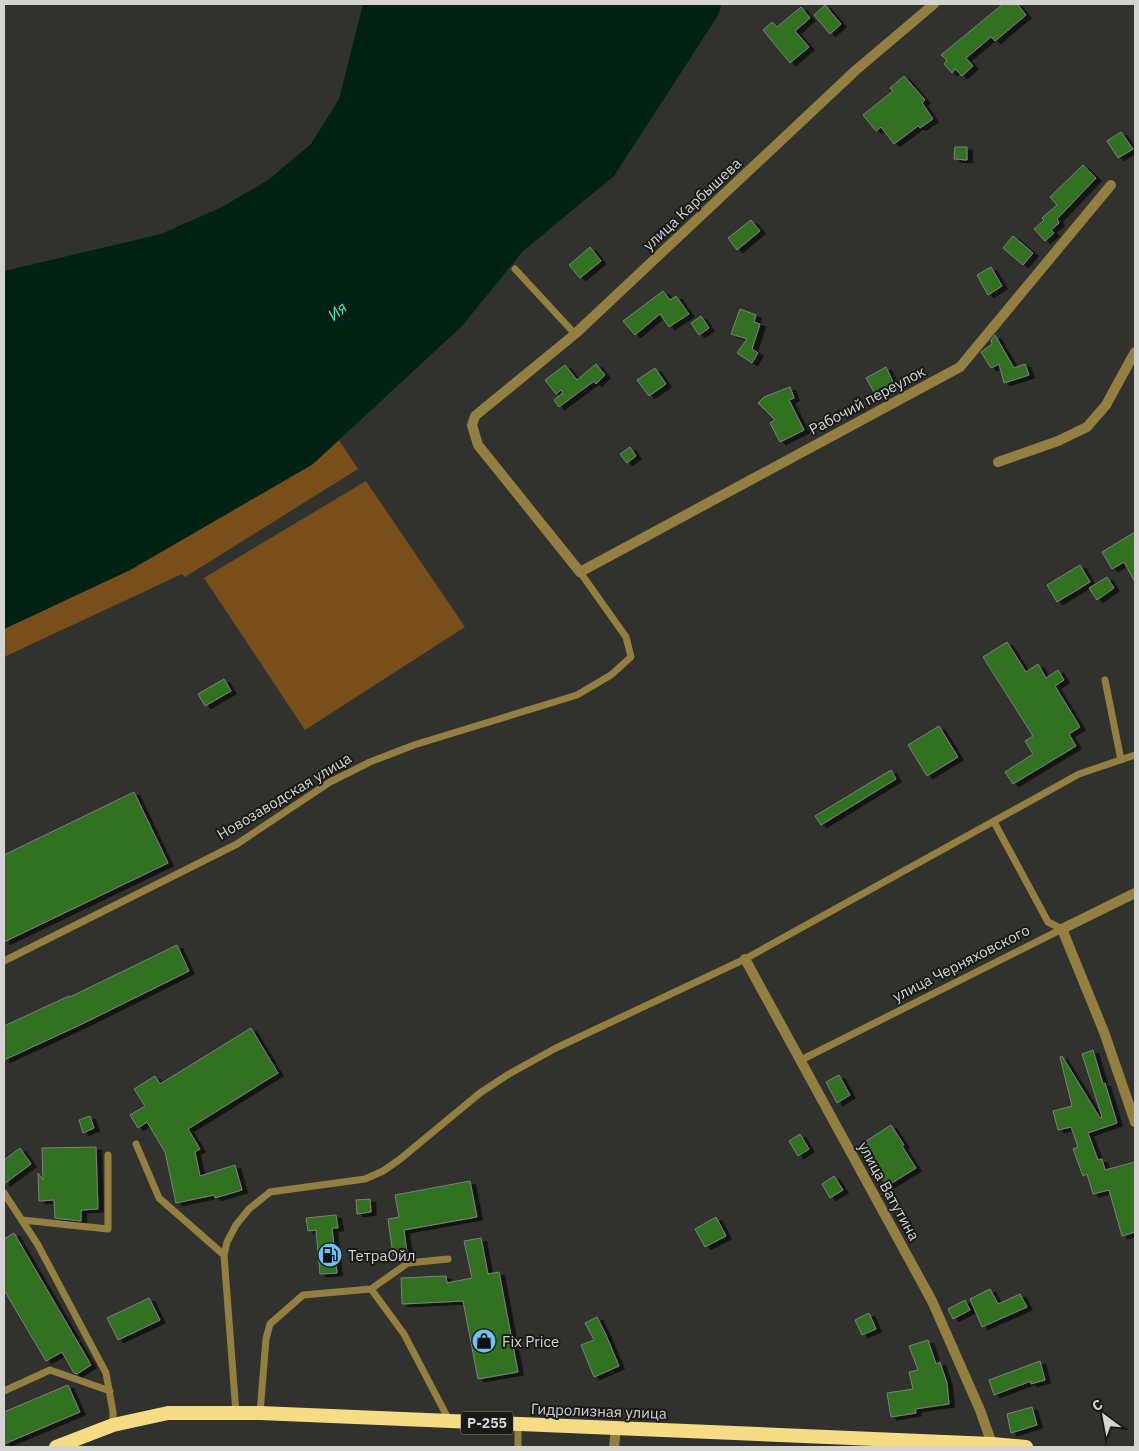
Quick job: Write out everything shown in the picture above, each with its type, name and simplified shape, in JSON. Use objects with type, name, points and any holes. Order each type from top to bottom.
[{"type":"highway","name":"Гидролизная улица","points":[[56,1447],[71,1444],[113,1425],[168,1413],[260,1413],[1026,1447]]},
{"type":"street","name":"улица Карбышева","points":[[580,572],[478,445],[472,425],[475,416],[574,334],[856,70],[934,4]]},
{"type":"street","name":"Рабочий переулок","points":[[580,572],[960,367],[1111,185]]},
{"type":"street","points":[[998,462],[1058,441],[1087,427],[1106,405],[1135,352]]},
{"type":"street","name":"улица Черняховского","points":[[1062,929],[1135,893]]},
{"type":"street","points":[[1062,929],[1104,1032],[1135,1122]]},
{"type":"street","name":"улица Ватутина","points":[[745,959],[932,1301],[980,1410],[992,1444]]},
{"type":"street","points":[[614,1447],[616,1428]]},
{"type":"lane","points":[[515,269],[574,334]]},
{"type":"lane","name":"Новозаводская улица","points":[[4,961],[236,844],[330,782],[370,762],[414,746],[577,695],[611,675],[631,657],[626,637],[580,572]]},
{"type":"lane","points":[[1104,680],[1121,760]]},
{"type":"lane","points":[[236,1414],[224,1255],[227,1242],[236,1225],[249,1209],[270,1192],[365,1179],[383,1171],[480,1093],[508,1074],[556,1048],[745,959],[1079,774],[1135,755]]},
{"type":"lane","points":[[994,822],[1048,922],[1062,929]]},
{"type":"lane","name":"улица Черняховского","points":[[801,1060],[1062,929]]},
{"type":"lane","points":[[136,1144],[159,1198],[224,1255]]},
{"type":"lane","points":[[22,1220],[108,1229],[108,1155]]},
{"type":"lane","points":[[4,1193],[38,1245],[106,1373],[113,1412],[113,1425]]},
{"type":"lane","points":[[260,1413],[266,1339],[270,1324],[303,1295],[371,1289],[408,1263],[448,1259]]},
{"type":"lane","points":[[371,1289],[404,1334],[450,1422]]},
{"type":"lane","points":[[4,1391],[50,1370],[110,1392]]},
{"type":"lane","points":[[518,1424],[518,1447]]},
{"type":"shaded area","points":[[339,440],[358,469],[185,577],[182,574],[4,657],[4,629],[130,570],[313,464]]},
{"type":"shaded area","points":[[366,481],[465,627],[305,730],[204,578]]},
{"type":"water","name":"Ия","points":[[363,4],[722,4],[717,17],[614,176],[523,251],[462,326],[313,464],[130,570],[4,629],[4,271],[161,234],[222,207],[268,180],[311,144],[339,99]]},
{"type":"building","points":[[1003,4],[1017,4],[1026,15],[995,41],[991,37],[966,58],[973,66],[962,76],[955,69],[952,73],[944,64],[947,60],[941,55]]},
{"type":"building","points":[[825,5],[841,24],[830,34],[814,15]]},
{"type":"building","points":[[801,7],[810,18],[795,31],[809,47],[790,63],[763,30],[772,22],[777,27]]},
{"type":"building","points":[[904,76],[925,100],[922,103],[933,119],[920,128],[918,126],[894,144],[881,127],[876,131],[863,115],[893,91],[890,88]]},
{"type":"building","points":[[1121,132],[1133,149],[1118,158],[1107,141]]},
{"type":"building","points":[[955,147],[967,147],[967,160],[954,159]]},
{"type":"building","points":[[1083,165],[1096,178],[1057,219],[1059,223],[1051,230],[1054,233],[1045,241],[1034,229],[1044,220],[1042,218],[1057,205],[1050,197]]},
{"type":"building","points":[[751,220],[760,231],[737,250],[728,238]]},
{"type":"building","points":[[1013,236],[1033,253],[1023,265],[1003,248]]},
{"type":"building","points":[[590,247],[601,261],[580,278],[569,265]]},
{"type":"building","points":[[991,267],[1002,286],[988,295],[977,275]]},
{"type":"building","points":[[663,291],[670,300],[676,296],[689,314],[669,327],[660,314],[635,335],[623,321]]},
{"type":"building","points":[[740,309],[756,315],[754,322],[760,324],[752,349],[758,353],[752,363],[737,353],[747,339],[731,334]]},
{"type":"building","points":[[701,316],[709,328],[699,335],[691,323]]},
{"type":"building","points":[[995,335],[1014,368],[1025,364],[1029,375],[1004,383],[999,364],[991,368],[981,352],[992,344],[991,340]]},
{"type":"building","points":[[596,364],[605,375],[596,384],[594,381],[559,407],[554,400],[563,393],[561,390],[556,394],[545,380],[565,365],[577,380]]},
{"type":"building","points":[[886,367],[894,384],[875,394],[866,378]]},
{"type":"building","points":[[655,368],[666,384],[649,396],[637,380]]},
{"type":"building","points":[[790,387],[794,398],[789,400],[804,430],[780,442],[770,423],[775,420],[758,403],[764,397]]},
{"type":"building","points":[[630,447],[636,456],[627,463],[620,454]]},
{"type":"building","points":[[1135,532],[1135,582],[1124,562],[1112,569],[1102,552]]},
{"type":"building","points":[[1080,565],[1090,582],[1057,602],[1047,585]]},
{"type":"building","points":[[1107,577],[1114,588],[1097,600],[1089,588]]},
{"type":"building","points":[[1007,642],[1026,672],[1038,664],[1046,678],[1058,670],[1064,680],[1055,686],[1080,727],[1069,734],[1076,746],[1013,784],[1005,772],[1033,754],[1025,741],[1033,736],[983,657]]},
{"type":"building","points":[[224,679],[231,691],[205,706],[198,694]]},
{"type":"building","points":[[939,726],[958,757],[927,776],[908,745]]},
{"type":"building","points":[[891,770],[896,779],[821,825],[815,816]]},
{"type":"building","points":[[134,792],[168,863],[4,942],[4,855]]},
{"type":"building","points":[[177,945],[189,971],[4,1060],[4,1026],[70,997]]},
{"type":"building","points":[[251,1028],[278,1073],[188,1129],[200,1149],[195,1152],[200,1176],[235,1165],[242,1190],[215,1198],[214,1195],[176,1203],[165,1152],[147,1122],[138,1128],[130,1115],[145,1106],[134,1089],[155,1076],[160,1084]]},
{"type":"building","points":[[1093,1050],[1117,1123],[1088,1133],[1098,1160],[1102,1159],[1105,1170],[1135,1162],[1135,1232],[1122,1236],[1109,1190],[1093,1194],[1087,1174],[1083,1176],[1073,1149],[1078,1147],[1071,1127],[1058,1130],[1053,1111],[1072,1106],[1060,1057],[1062,1056],[1100,1118],[1102,1117],[1082,1054]]},
{"type":"building","points":[[839,1075],[850,1095],[837,1103],[826,1082]]},
{"type":"building","points":[[90,1116],[94,1128],[83,1133],[79,1120]]},
{"type":"building","points":[[891,1125],[916,1168],[887,1186],[863,1143]]},
{"type":"building","points":[[800,1134],[809,1149],[798,1156],[789,1141]]},
{"type":"building","points":[[96,1147],[98,1209],[81,1210],[81,1221],[55,1218],[54,1200],[39,1201],[38,1173],[43,1180],[42,1148]]},
{"type":"building","points":[[20,1148],[31,1164],[4,1184],[4,1160]]},
{"type":"building","points":[[834,1176],[843,1190],[830,1198],[822,1184]]},
{"type":"building","points":[[470,1181],[477,1217],[404,1230],[407,1253],[393,1255],[388,1219],[399,1217],[395,1195]]},
{"type":"building","points":[[370,1199],[371,1212],[357,1214],[356,1200]]},
{"type":"building","points":[[336,1215],[338,1228],[332,1228],[337,1273],[320,1274],[316,1230],[308,1231],[306,1218]]},
{"type":"building","points":[[716,1217],[726,1236],[705,1247],[695,1229]]},
{"type":"building","points":[[14,1233],[91,1365],[77,1374],[74,1373],[62,1352],[46,1361],[4,1290],[4,1239]]},
{"type":"building","points":[[481,1238],[488,1274],[499,1272],[518,1372],[478,1379],[463,1301],[402,1304],[401,1278],[446,1276],[447,1283],[472,1278],[464,1241]]},
{"type":"building","points":[[990,1289],[998,1304],[1020,1294],[1027,1307],[982,1327],[970,1299]]},
{"type":"building","points":[[149,1298],[160,1320],[118,1340],[107,1318]]},
{"type":"building","points":[[965,1300],[970,1310],[953,1319],[948,1309]]},
{"type":"building","points":[[869,1313],[876,1329],[862,1335],[855,1320]]},
{"type":"building","points":[[597,1317],[619,1366],[594,1377],[581,1345],[594,1340],[585,1323]]},
{"type":"building","points":[[928,1340],[936,1364],[940,1362],[947,1383],[949,1404],[915,1409],[916,1413],[891,1417],[887,1393],[913,1389],[909,1372],[918,1370],[909,1346]]},
{"type":"building","points":[[1040,1361],[1045,1380],[1031,1384],[1031,1381],[994,1395],[989,1380]]},
{"type":"building","points":[[68,1385],[80,1412],[4,1444],[4,1412]]},
{"type":"building","points":[[1032,1407],[1037,1425],[1011,1433],[1007,1414]]},
{"type":"place","name":"ТетраОйл","points":[[330,1255]]},
{"type":"place","name":"Fix Price","points":[[484,1341]]}]
